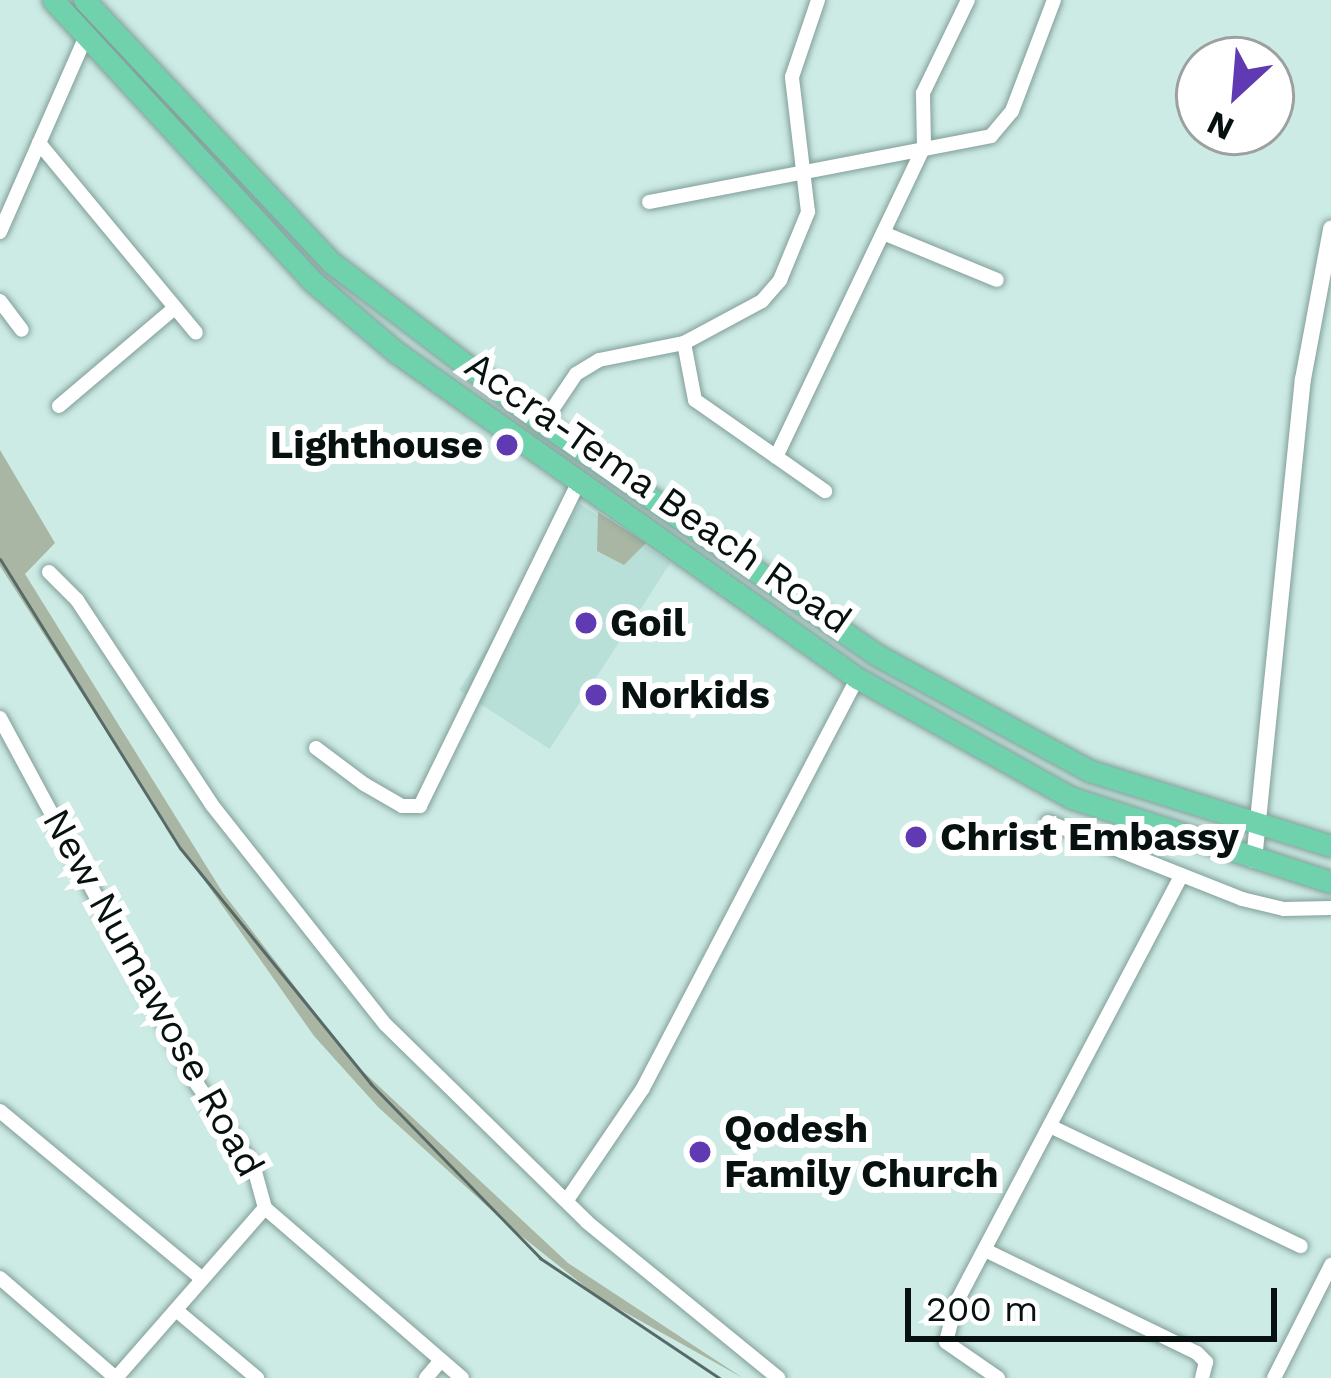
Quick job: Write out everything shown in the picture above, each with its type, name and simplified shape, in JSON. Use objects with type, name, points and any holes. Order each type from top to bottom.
[{"type":"main road","name":"Accra-Tema Beach Road","points":[[53,0],[84,41],[311,280],[396,352],[857,678],[1072,798],[1331,881]]},
{"type":"main road","name":"Accra-Tema Beach Road","points":[[84,0],[285,220],[415,330],[875,654],[1090,771],[1257,827],[1331,846]]},
{"type":"main road","points":[[857,678],[875,654]]},
{"type":"street","points":[[543,423],[576,374],[599,359],[683,343],[761,301],[780,280],[803,234],[805,171],[792,77],[818,0]]},
{"type":"street","points":[[776,457],[924,147],[923,92],[968,0]]},
{"type":"street","points":[[649,202],[991,136],[1012,110],[1054,0]]},
{"type":"street","points":[[0,232],[84,41]]},
{"type":"street","points":[[39,143],[172,310],[196,333]]},
{"type":"street","points":[[1254,860],[1303,379],[1331,229]]},
{"type":"street","points":[[883,232],[997,280]]},
{"type":"street","points":[[0,301],[22,330]]},
{"type":"street","points":[[59,406],[172,310]]},
{"type":"street","points":[[683,343],[694,400],[825,491]]},
{"type":"street","points":[[316,748],[402,806],[420,806],[433,793],[579,481]]},
{"type":"street","points":[[49,572],[77,600],[212,805],[386,1025],[680,1304],[778,1378]]},
{"type":"street","points":[[567,1200],[643,1088],[857,678]]},
{"type":"street","name":"New Numawose Road","points":[[0,718],[197,1084],[254,1168],[265,1208]]},
{"type":"street","points":[[1048,822],[1181,877],[1284,909],[1331,908]]},
{"type":"street","points":[[998,1378],[946,1342],[956,1303],[1181,877]]},
{"type":"street","points":[[0,1111],[202,1279]]},
{"type":"street","points":[[1050,1126],[1301,1246]]},
{"type":"street","points":[[0,1278],[116,1378],[265,1208],[462,1378]]},
{"type":"street","points":[[987,1251],[1197,1353],[1206,1361],[1202,1378]]},
{"type":"street","points":[[1274,1378],[1331,1264]]},
{"type":"street","points":[[176,1310],[257,1378]]},
{"type":"street","points":[[426,1378],[441,1360]]},
{"type":"shaded area","points":[[0,450],[55,543],[25,574],[223,893],[354,1063],[568,1263],[743,1378],[601,1299],[511,1228],[378,1107],[314,1036],[171,833],[0,566]]},
{"type":"shaded area","points":[[580,504],[671,563],[550,749],[459,690]]},
{"type":"shaded area","points":[[598,512],[646,543],[624,565],[597,551]]},
{"type":"railway","points":[[0,559],[180,848],[371,1084],[540,1258],[719,1378]]},
{"type":"place","name":"Lighthouse","points":[[507,445]]},
{"type":"place","name":"Goil","points":[[586,623]]},
{"type":"place","name":"Norkids","points":[[596,695]]},
{"type":"place","name":"Christ Embassy","points":[[916,837]]},
{"type":"place","name":"Qodesh Family Church","points":[[700,1152]]}]
